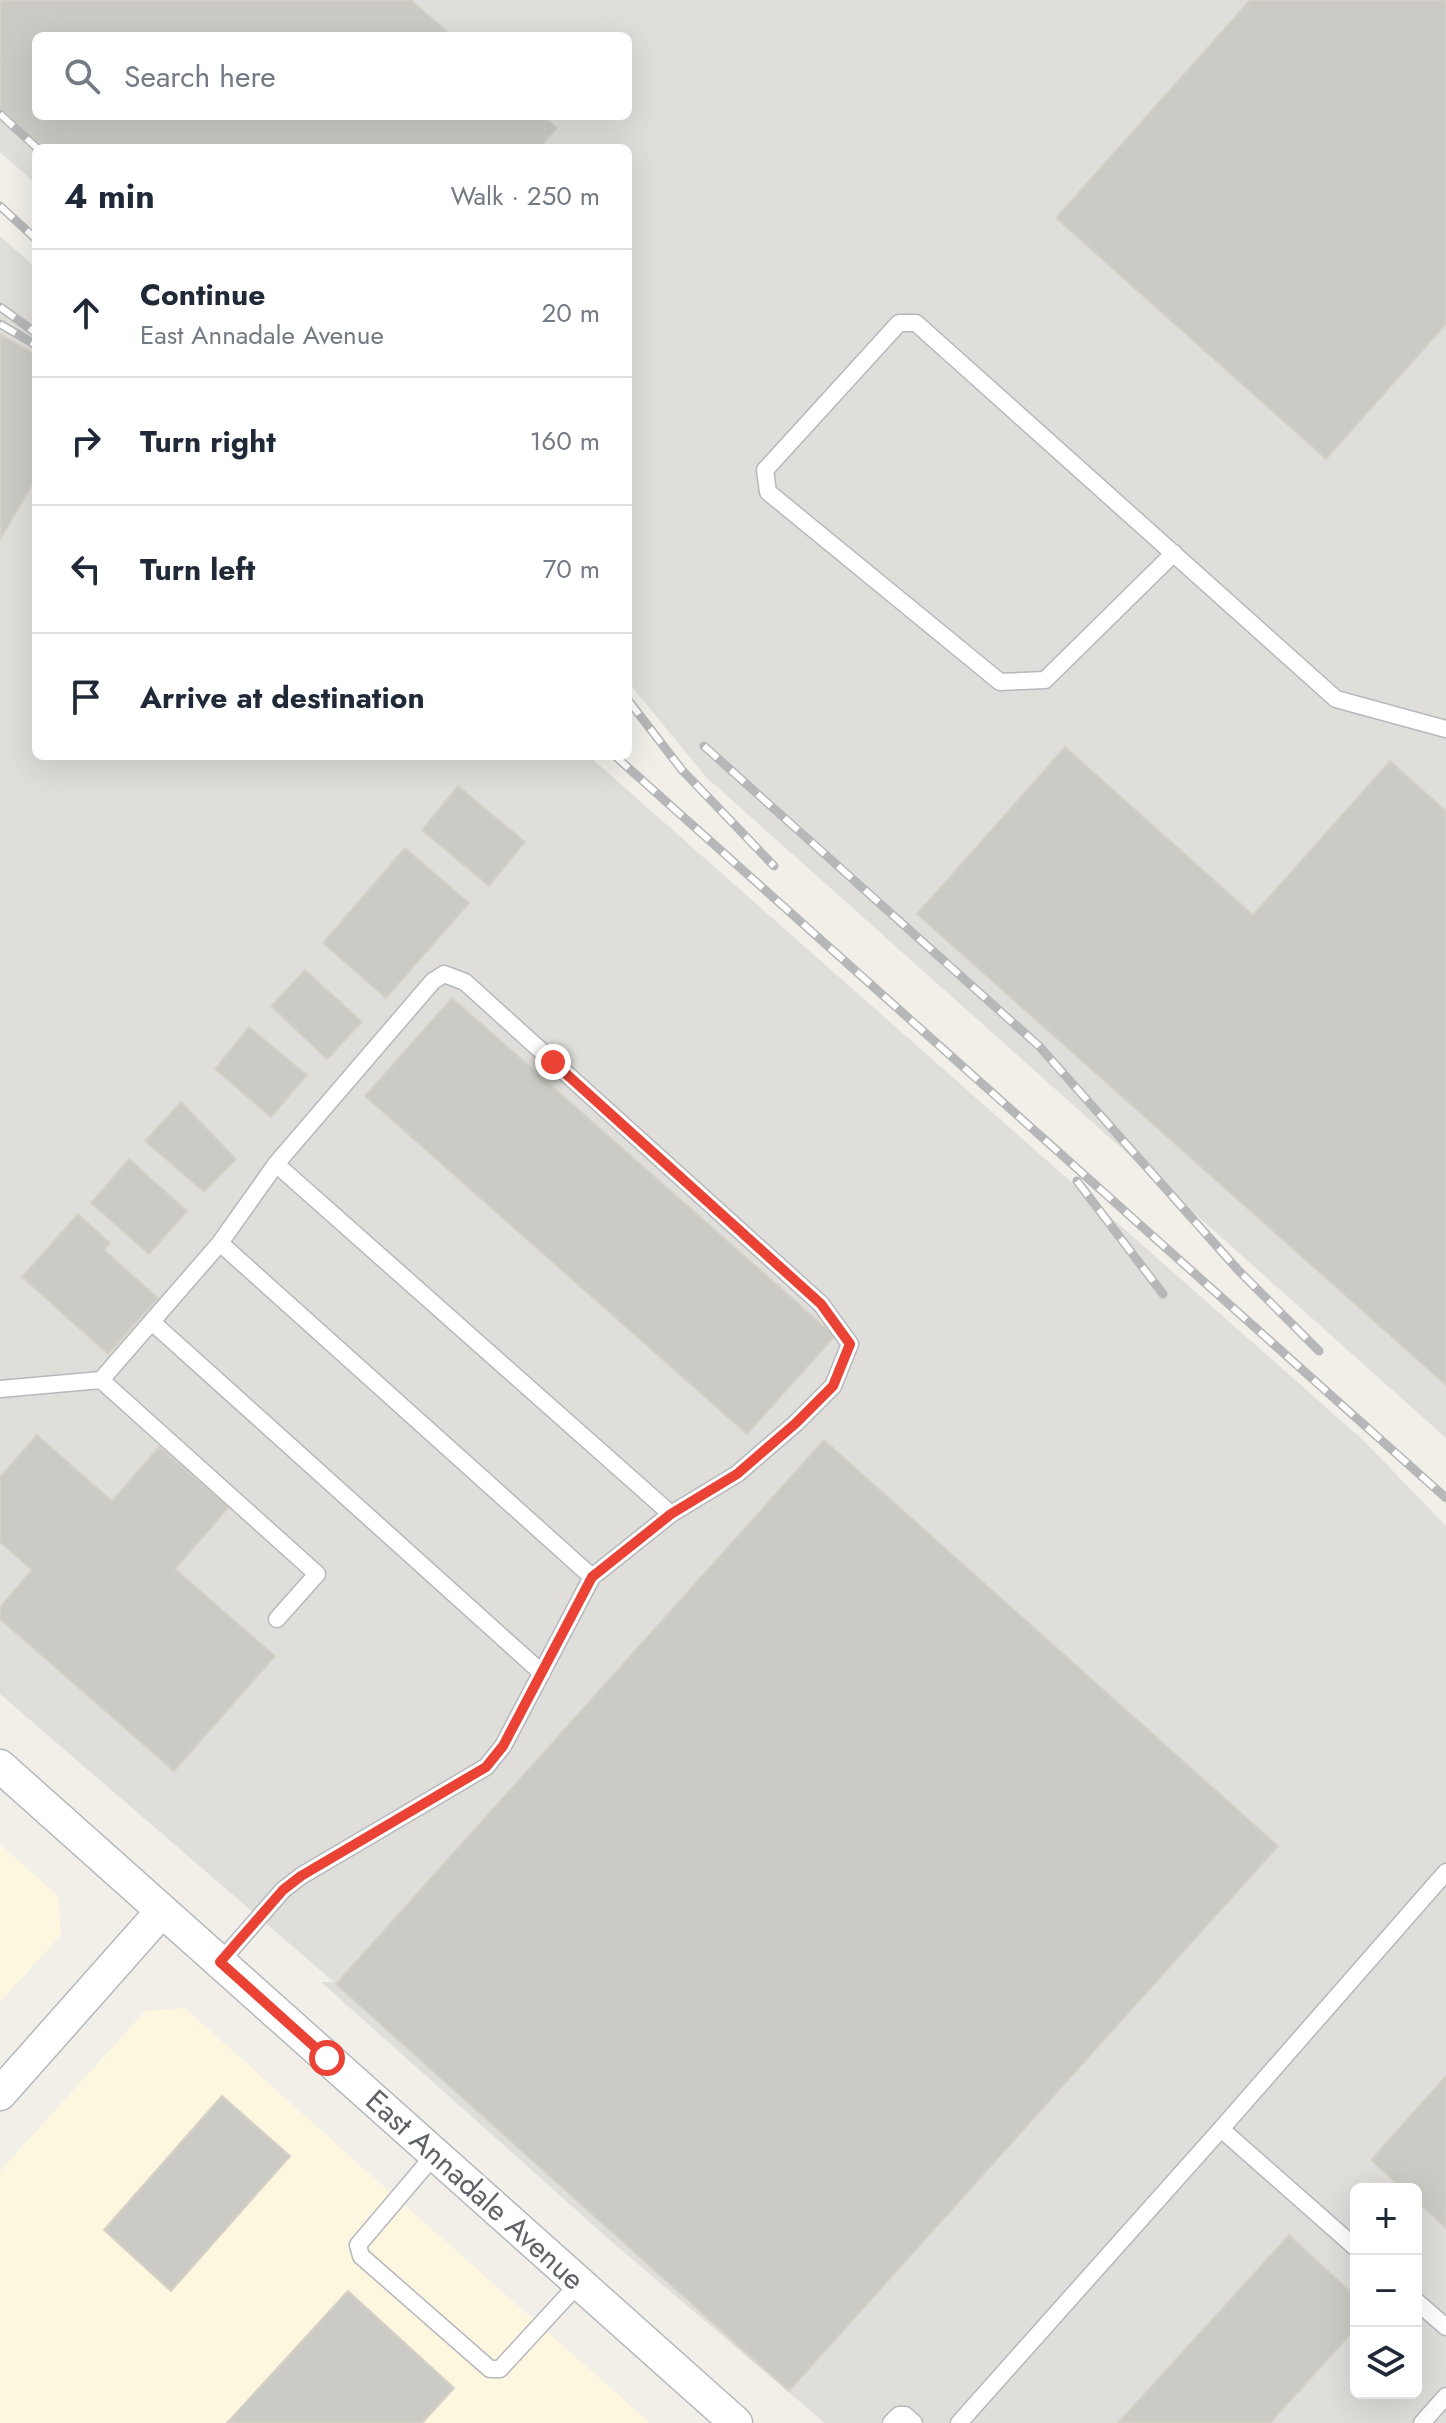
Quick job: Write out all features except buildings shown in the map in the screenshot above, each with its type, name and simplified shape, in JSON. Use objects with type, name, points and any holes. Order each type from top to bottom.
[{"type":"street","name":"East Annadale Avenue","points":[[0,1766],[736,2423]]},
{"type":"street","points":[[0,2094],[162,1911]]},
{"type":"lane","points":[[1174,553],[1045,680],[1000,682],[768,492],[765,470],[899,323],[916,323],[1174,553],[1336,699],[1446,729]]},
{"type":"lane","points":[[0,1389],[101,1380],[220,1243],[276,1164],[433,981],[444,974],[465,982],[821,1304],[850,1344],[833,1386],[796,1423],[737,1474],[671,1514],[592,1577],[503,1746],[486,1767],[301,1876],[283,1890],[220,1962]]},
{"type":"lane","points":[[276,1164],[671,1514]]},
{"type":"lane","points":[[220,1243],[592,1577]]},
{"type":"lane","points":[[152,1322],[542,1673]]},
{"type":"lane","points":[[101,1380],[317,1574],[277,1619]]},
{"type":"lane","points":[[959,2423],[1446,1872]]},
{"type":"lane","points":[[1221,2129],[1350,2243]]},
{"type":"lane","points":[[435,2154],[358,2245],[361,2256],[490,2369],[500,2369],[579,2283]]},
{"type":"lane","points":[[1422,2306],[1446,2327]]},
{"type":"lane","points":[[1422,2423],[1446,2396]]},
{"type":"lane","points":[[891,2423],[899,2415],[905,2415],[914,2423]]},
{"type":"shaded area","points":[[0,0],[1446,0],[1446,1438],[706,777],[632,687],[632,144],[32,144],[32,180],[0,152]]},
{"type":"shaded area","points":[[0,236],[32,264],[32,760],[594,760],[1363,1440],[1446,1526],[1446,2423],[825,2423],[612,2242],[321,1982],[334,1982],[0,1694]]},
{"type":"shaded area","points":[[0,1844],[58,1896],[61,1935],[0,2002]]},
{"type":"shaded area","points":[[185,2008],[650,2423],[0,2423],[0,2171],[145,2011]]},
{"type":"railway","points":[[0,114],[33,144]]},
{"type":"railway","points":[[0,206],[32,235]]},
{"type":"railway","points":[[0,307],[32,330]]},
{"type":"railway","points":[[0,324],[32,343]]},
{"type":"railway","points":[[632,705],[682,770],[774,866]]},
{"type":"railway","points":[[704,746],[1039,1046],[1238,1270],[1319,1351]]},
{"type":"railway","points":[[619,760],[1446,1498]]},
{"type":"railway","points":[[1077,1181],[1163,1294]]},
{"type":"route","points":[[327,2058],[220,1962],[283,1890],[301,1876],[486,1767],[503,1746],[592,1577],[671,1514],[737,1474],[796,1423],[833,1386],[850,1344],[821,1304],[553,1062]]}]
